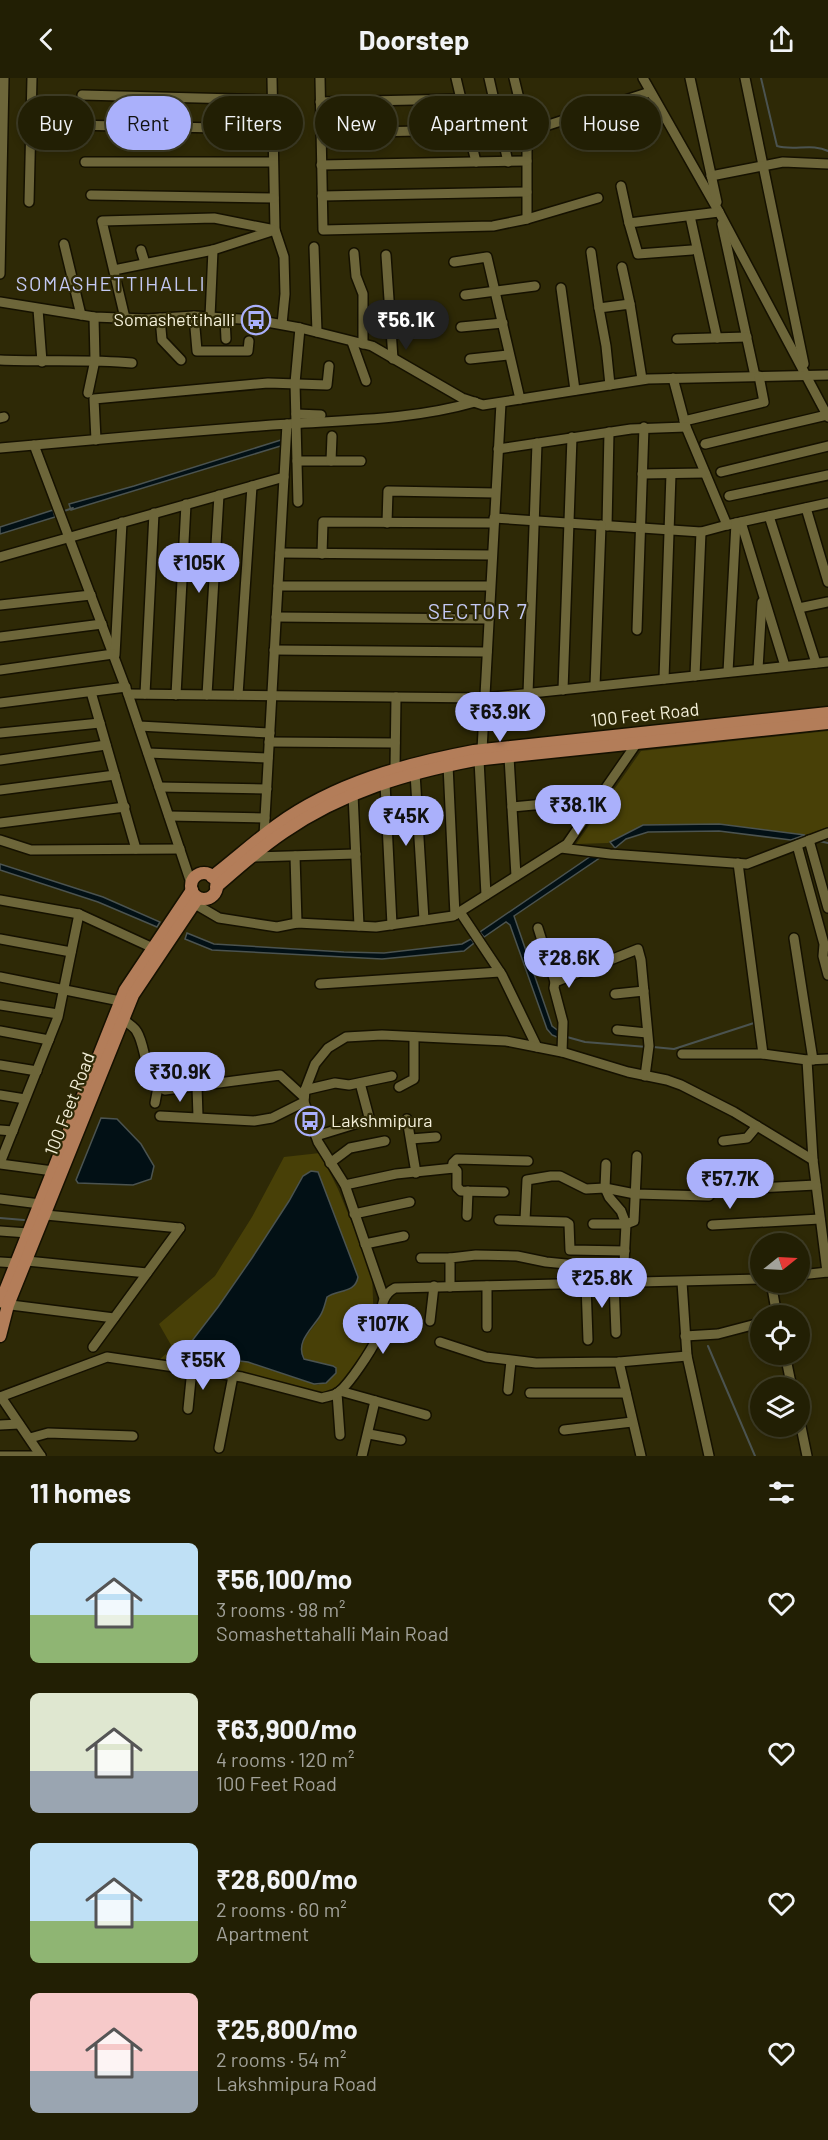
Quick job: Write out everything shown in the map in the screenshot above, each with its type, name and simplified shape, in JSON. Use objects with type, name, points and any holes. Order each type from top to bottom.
[{"type":"main road","name":"100 Feet Road","points":[[214,882],[253,857],[283,832],[318,811],[353,794],[415,773],[481,755],[509,757],[828,713]]},
{"type":"main road","name":"100 Feet Road","points":[[214,882],[264,836],[313,803],[348,785],[424,760],[640,738],[828,723]]},
{"type":"main road","name":"100 Feet Road","points":[[22,1262],[28,1233],[43,1209],[52,1171],[125,990],[157,950],[194,894],[195,877],[208,874],[214,882],[214,893],[209,898],[194,894]]},
{"type":"main road","name":"100 Feet Road","points":[[0,1336],[2,1304],[22,1262],[133,995],[157,950]]},
{"type":"street","points":[[0,274],[4,78]]},
{"type":"street","points":[[29,202],[32,78]]},
{"type":"street","points":[[272,78],[272,96]]},
{"type":"street","points":[[320,78],[320,96]]},
{"type":"street","points":[[456,78],[460,96]]},
{"type":"street","points":[[489,78],[508,162]]},
{"type":"street","points":[[514,78],[518,96]]},
{"type":"street","points":[[642,78],[824,402],[827,416],[705,444]]},
{"type":"street","points":[[498,449],[609,432],[685,424],[764,402],[747,337],[690,78]]},
{"type":"street","points":[[745,78],[807,375]]},
{"type":"street","points":[[549,125],[650,92]]},
{"type":"street","points":[[82,94],[203,98]]},
{"type":"street","points":[[94,125],[203,128]]},
{"type":"street","points":[[273,150],[275,230],[284,257],[285,294],[282,324]]},
{"type":"street","points":[[321,150],[323,230],[493,226],[527,219],[598,198]]},
{"type":"street","points":[[473,150],[476,162]]},
{"type":"street","points":[[527,150],[527,219]]},
{"type":"street","points":[[85,162],[273,162]]},
{"type":"street","points":[[321,165],[527,162]]},
{"type":"street","points":[[711,176],[783,162],[828,164]]},
{"type":"street","points":[[621,186],[638,254],[692,250]]},
{"type":"street","points":[[322,196],[527,192]]},
{"type":"street","points":[[91,195],[274,198]]},
{"type":"street","points":[[629,223],[719,212]]},
{"type":"street","points":[[690,216],[717,338]]},
{"type":"street","points":[[125,318],[102,221],[214,218],[275,230]]},
{"type":"street","points":[[114,270],[213,250],[275,230]]},
{"type":"street","points":[[64,244],[81,315]]},
{"type":"street","points":[[314,247],[316,332]]},
{"type":"street","points":[[141,250],[145,263]]},
{"type":"street","points":[[210,317],[213,250]]},
{"type":"street","points":[[591,252],[610,385]]},
{"type":"street","points":[[354,253],[356,276],[363,294],[363,344]]},
{"type":"street","points":[[386,255],[393,359]]},
{"type":"street","points":[[454,262],[487,257],[520,399]]},
{"type":"street","points":[[622,267],[642,380]]},
{"type":"street","points":[[465,295],[535,286]]},
{"type":"street","points":[[561,288],[575,390]]},
{"type":"street","points":[[0,302],[81,315],[125,318],[194,316],[282,324],[372,346],[462,398],[483,405],[642,380],[828,375]]},
{"type":"street","points":[[599,308],[630,304]]},
{"type":"street","points":[[39,309],[42,362]]},
{"type":"street","points":[[88,393],[95,360],[94,316]]},
{"type":"street","points":[[194,316],[197,351],[248,351],[249,341]]},
{"type":"street","points":[[160,318],[162,340],[181,360]]},
{"type":"street","points":[[225,318],[226,339]]},
{"type":"street","points":[[461,327],[503,323]]},
{"type":"street","points":[[264,836],[284,477],[293,421],[300,328]]},
{"type":"street","points":[[677,339],[747,337]]},
{"type":"street","points":[[352,342],[366,381]]},
{"type":"street","points":[[470,359],[508,355]]},
{"type":"street","points":[[0,360],[42,362],[95,360],[132,363]]},
{"type":"street","points":[[96,440],[94,399],[268,383],[327,385],[329,366]]},
{"type":"street","points":[[673,378],[685,424],[705,473],[734,523],[763,594],[785,666]]},
{"type":"street","points":[[0,448],[293,421],[369,419],[444,411],[475,402]]},
{"type":"street","points":[[486,895],[481,755],[501,403]]},
{"type":"street","points":[[293,421],[321,415]]},
{"type":"street","points":[[293,421],[298,502]]},
{"type":"street","points":[[637,630],[644,428]]},
{"type":"street","points":[[595,687],[609,432]]},
{"type":"street","points":[[331,461],[332,436]]},
{"type":"street","points":[[563,690],[572,437]]},
{"type":"street","points":[[528,694],[537,443]]},
{"type":"street","points":[[34,445],[127,691],[194,894],[219,918],[276,927],[297,923],[359,926],[392,925],[458,914],[567,844],[640,738]]},
{"type":"street","points":[[721,472],[828,446]]},
{"type":"street","points":[[297,461],[361,460]]},
{"type":"street","points":[[642,474],[705,473]]},
{"type":"street","points":[[664,679],[671,474]]},
{"type":"street","points":[[729,496],[828,475]]},
{"type":"street","points":[[0,557],[284,477]]},
{"type":"street","points":[[238,695],[252,486]]},
{"type":"street","points":[[387,523],[388,491],[495,493]]},
{"type":"street","points":[[207,695],[219,495]]},
{"type":"street","points":[[322,554],[323,522],[534,521],[700,532],[828,503]]},
{"type":"street","points":[[176,694],[186,504]]},
{"type":"street","points":[[806,508],[828,582]]},
{"type":"street","points":[[145,694],[154,513]]},
{"type":"street","points":[[769,516],[816,663]]},
{"type":"street","points":[[114,656],[122,522]]},
{"type":"street","points":[[728,672],[734,523]]},
{"type":"street","points":[[695,676],[700,532]]},
{"type":"street","points":[[280,554],[492,555]]},
{"type":"street","points":[[278,586],[490,586]]},
{"type":"street","points":[[758,669],[763,594]]},
{"type":"street","points":[[0,605],[91,595]]},
{"type":"street","points":[[799,609],[828,602]]},
{"type":"street","points":[[276,617],[489,619]]},
{"type":"street","points":[[0,637],[102,624]]},
{"type":"street","points":[[274,650],[487,652]]},
{"type":"street","points":[[0,670],[114,656]]},
{"type":"street","points":[[0,703],[91,692],[127,691],[145,694],[484,698],[828,662]]},
{"type":"street","points":[[91,692],[136,849]]},
{"type":"street","points":[[394,769],[396,697]]},
{"type":"street","points":[[0,733],[100,723]]},
{"type":"street","points":[[139,726],[269,737],[395,743]]},
{"type":"street","points":[[0,760],[106,745]]},
{"type":"street","points":[[148,753],[268,758]]},
{"type":"street","points":[[509,757],[516,876]]},
{"type":"street","points":[[448,765],[458,914],[478,937],[500,972],[521,1010],[537,1047]]},
{"type":"street","points":[[415,773],[424,920]]},
{"type":"street","points":[[0,789],[115,775]]},
{"type":"street","points":[[384,783],[392,925]]},
{"type":"street","points":[[159,787],[267,789]]},
{"type":"street","points":[[353,794],[359,926]]},
{"type":"street","points":[[512,807],[599,799]]},
{"type":"street","points":[[0,823],[125,807]]},
{"type":"street","points":[[169,816],[265,818]]},
{"type":"street","points":[[561,848],[747,864],[828,833]]},
{"type":"street","points":[[0,840],[31,850],[180,849]]},
{"type":"street","points":[[805,842],[828,908]]},
{"type":"street","points":[[805,842],[828,975]]},
{"type":"street","points":[[253,857],[356,854]]},
{"type":"street","points":[[295,856],[297,923]]},
{"type":"street","points":[[738,863],[763,1054]]},
{"type":"street","points":[[0,900],[79,914],[157,950]]},
{"type":"street","points":[[52,1171],[0,1164],[58,1014],[79,914]]},
{"type":"street","points":[[538,928],[555,982],[554,988],[563,1022],[562,1052]]},
{"type":"street","points":[[0,939],[71,952]]},
{"type":"street","points":[[794,939],[810,1060],[813,1160],[828,1272],[810,1274]]},
{"type":"street","points":[[555,982],[636,948],[639,951],[649,1046],[645,1076]]},
{"type":"street","points":[[320,984],[500,972]]},
{"type":"street","points":[[0,977],[120,1001]]},
{"type":"street","points":[[615,994],[644,991]]},
{"type":"street","points":[[0,1005],[58,1014]]},
{"type":"street","points":[[123,1019],[137,1031],[149,1069],[158,1087],[155,1103]]},
{"type":"street","points":[[617,1030],[647,1033]]},
{"type":"street","points":[[0,1031],[49,1040]]},
{"type":"street","points":[[304,1096],[315,1064],[328,1048],[346,1037],[382,1035],[506,1041],[562,1052],[681,1085],[757,1126],[813,1160]]},
{"type":"street","points":[[399,1087],[414,1079],[414,1037]]},
{"type":"street","points":[[682,1054],[763,1054],[810,1060],[828,1059]]},
{"type":"street","points":[[0,1065],[37,1071]]},
{"type":"street","points":[[158,1087],[165,1090],[280,1075],[304,1096],[316,1136],[345,1185],[384,1298]]},
{"type":"street","points":[[160,1116],[254,1121],[279,1116],[304,1096],[335,1083],[348,1085],[392,1077]]},
{"type":"street","points":[[316,1136],[368,1120],[360,1083]]},
{"type":"street","points":[[197,1086],[198,1118]]},
{"type":"street","points":[[0,1095],[26,1099]]},
{"type":"street","points":[[407,1119],[416,1173]]},
{"type":"street","points":[[723,1141],[747,1137],[757,1126]]},
{"type":"street","points":[[0,1130],[13,1131]]},
{"type":"street","points":[[411,1139],[436,1137]]},
{"type":"street","points":[[330,1163],[350,1148],[385,1141]]},
{"type":"street","points":[[593,1224],[626,1224],[635,1220],[638,1156]]},
{"type":"street","points":[[452,1168],[453,1161],[457,1159],[528,1161]]},
{"type":"street","points":[[606,1164],[605,1188],[609,1197],[621,1211],[626,1224],[625,1251],[618,1283],[616,1334]]},
{"type":"street","points":[[345,1185],[396,1174],[456,1168],[458,1189],[504,1192]]},
{"type":"street","points":[[525,1220],[528,1179],[560,1176],[586,1189],[605,1188],[635,1194],[709,1196]]},
{"type":"street","points":[[756,1188],[816,1185]]},
{"type":"street","points":[[467,1216],[468,1191]]},
{"type":"street","points":[[0,1199],[43,1209],[180,1228],[93,1347]]},
{"type":"street","points":[[354,1214],[410,1202]]},
{"type":"street","points":[[712,1225],[820,1219]]},
{"type":"street","points":[[500,1220],[567,1222],[570,1250],[625,1251]]},
{"type":"street","points":[[0,1231],[28,1233]]},
{"type":"street","points":[[365,1244],[404,1236]]},
{"type":"street","points":[[421,1258],[476,1255],[517,1256],[586,1266]]},
{"type":"street","points":[[450,1258],[450,1287]]},
{"type":"street","points":[[0,1262],[147,1273]]},
{"type":"street","points":[[41,1456],[0,1397],[107,1357],[233,1376],[322,1398],[338,1392],[364,1360],[378,1336],[384,1298],[389,1291],[395,1288],[750,1279]]},
{"type":"street","points":[[682,1282],[687,1356],[709,1456]]},
{"type":"street","points":[[586,1284],[588,1340]]},
{"type":"street","points":[[430,1321],[434,1286]]},
{"type":"street","points":[[487,1286],[487,1327]]},
{"type":"street","points":[[2,1304],[114,1318]]},
{"type":"street","points":[[686,1336],[722,1333],[750,1326]]},
{"type":"street","points":[[440,1342],[486,1357],[536,1363],[619,1362],[687,1356]]},
{"type":"street","points":[[508,1390],[511,1361]]},
{"type":"street","points":[[619,1362],[638,1456]]},
{"type":"street","points":[[188,1409],[192,1370]]},
{"type":"street","points":[[219,1448],[233,1376]]},
{"type":"street","points":[[338,1392],[426,1415]]},
{"type":"street","points":[[338,1392],[340,1436]]},
{"type":"street","points":[[530,1393],[626,1393]]},
{"type":"street","points":[[362,1456],[375,1401]]},
{"type":"street","points":[[564,1430],[632,1422]]},
{"type":"street","points":[[0,1425],[19,1424]]},
{"type":"street","points":[[30,1438],[48,1433],[134,1436]]},
{"type":"street","points":[[369,1434],[401,1440]]},
{"type":"street","points":[[803,1437],[807,1456]]},
{"type":"street","points":[[1,1456],[41,1456]]},
{"type":"shaded area","points":[[284,439],[284,445],[71,510],[69,504],[134,486]]},
{"type":"shaded area","points":[[53,510],[55,517],[0,534],[0,527]]},
{"type":"shaded area","points":[[828,731],[828,827],[805,835],[719,824],[643,825],[608,843],[576,844],[641,751]]},
{"type":"shaded area","points":[[719,824],[805,835],[791,840],[719,831],[648,832],[626,839],[615,848],[610,842],[643,825]]},
{"type":"shaded area","points":[[591,856],[601,857],[514,916],[552,1026],[560,1032],[559,1038],[547,1029],[510,925],[506,922],[484,937],[480,932]]},
{"type":"shaded area","points":[[0,864],[103,897],[160,922],[157,927],[98,902],[0,870]]},
{"type":"shaded area","points":[[187,933],[214,944],[344,952],[384,953],[462,944],[471,939],[474,943],[464,951],[382,959],[212,950],[185,939]]},
{"type":"shaded area","points":[[101,1118],[117,1119],[141,1144],[154,1166],[151,1179],[133,1185],[78,1183],[76,1180]]},
{"type":"shaded area","points":[[320,1153],[338,1189],[372,1272],[374,1327],[361,1360],[332,1393],[302,1390],[247,1373],[160,1359],[168,1352],[171,1345],[159,1324],[215,1276],[252,1217],[284,1157]],"holes":[[[303,1176],[326,1194],[354,1269],[333,1294],[327,1297],[320,1317],[304,1340],[302,1358],[331,1366],[336,1373],[329,1380],[318,1385],[248,1362],[193,1356],[188,1353],[188,1346],[221,1304],[272,1228]]]},
{"type":"shaded area","points":[[311,1171],[318,1172],[358,1277],[350,1289],[327,1297],[321,1314],[303,1341],[304,1359],[333,1366],[336,1368],[336,1373],[326,1383],[314,1384],[248,1362],[191,1355],[187,1350],[188,1346],[252,1258],[303,1176]]},
{"type":"waterway","points":[[761,78],[777,146],[816,148],[828,151]]},
{"type":"waterway","points":[[61,512],[73,508]]},
{"type":"waterway","points":[[819,841],[828,843]]},
{"type":"waterway","points":[[653,1047],[674,1049],[757,1022]]},
{"type":"waterway","points":[[567,1037],[585,1042],[647,1047]]},
{"type":"waterway","points":[[0,1218],[24,1220]]},
{"type":"waterway","points":[[708,1346],[755,1456]]},
{"type":"place","name":"Somashettihalli","points":[[256,320]]},
{"type":"place","name":"Lakshmipura","points":[[310,1121]]},
{"type":"district","name":"SOMASHETTIHALLI","points":[[111,284]]},
{"type":"district","name":"SECTOR 7","points":[[478,612]]}]
